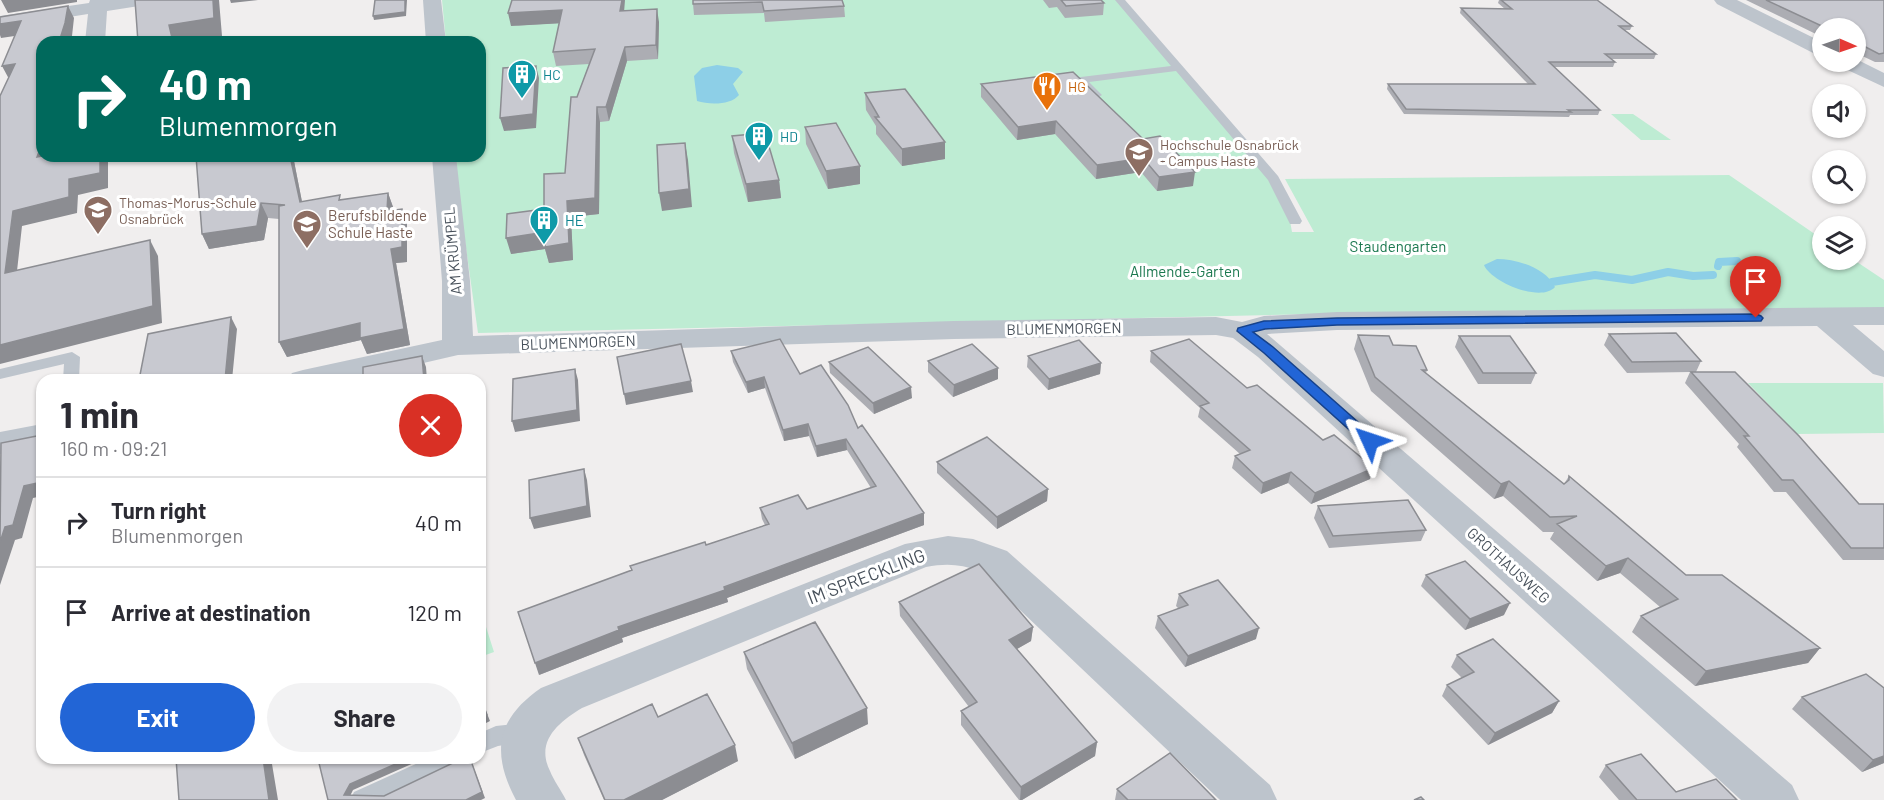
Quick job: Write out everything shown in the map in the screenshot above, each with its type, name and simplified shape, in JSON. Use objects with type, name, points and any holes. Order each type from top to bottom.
[{"type":"street","points":[[0,22],[98,3],[146,0]]},
{"type":"street","points":[[432,0],[435,36]]},
{"type":"street","points":[[1723,0],[1812,45]]},
{"type":"street","points":[[95,36],[98,3]]},
{"type":"street","points":[[1866,71],[1881,77]]},
{"type":"street","name":"AM KRÜMPEL","points":[[445,162],[456,281],[458,346]]},
{"type":"street","name":"BLUMENMORGEN","points":[[330,374],[458,346],[954,330],[1216,326],[1243,331],[1264,325],[1337,321],[1884,316]]},
{"type":"street","points":[[1826,318],[1884,367]]},
{"type":"street","name":"GROTHAUSWEG","points":[[1243,331],[1269,350],[1775,800]]},
{"type":"street","points":[[0,443],[36,436]]},
{"type":"street","name":"IM SPRECKLING","points":[[542,800],[526,772],[521,753],[527,733],[536,716],[547,705],[567,694],[919,554],[945,548],[969,550],[993,561],[1253,800]]},
{"type":"lane","points":[[1120,0],[1274,180],[1295,221]]},
{"type":"lane","points":[[1107,104],[1082,80],[1178,68]]},
{"type":"lane","points":[[0,374],[72,357],[71,374]]},
{"type":"lane","points":[[486,740],[496,736],[527,733]]},
{"type":"lane","points":[[362,800],[438,764]]},
{"type":"green space","name":"Hochschule Osnabrück - Campus Haste","points":[[442,0],[1117,0],[1268,177],[1290,221],[1292,232],[1314,232],[1285,179],[1729,175],[1812,232],[1812,270],[1866,270],[1866,268],[1884,280],[1884,308],[1315,314],[478,333],[454,162],[486,162],[486,36],[445,36]]},
{"type":"green space","points":[[1611,114],[1633,114],[1671,140],[1641,140]]},
{"type":"green space","points":[[1748,383],[1883,383],[1884,433],[1797,434]]},
{"type":"green space","points":[[486,627],[494,652],[486,655]]},
{"type":"water","points":[[717,65],[738,68],[743,72],[733,84],[739,95],[731,101],[720,103],[697,101],[694,76],[702,68]]},
{"type":"water","points":[[1497,259],[1530,266],[1551,280],[1555,287],[1539,293],[1528,292],[1506,284],[1496,278],[1484,265]]},
{"type":"building","points":[[135,0],[213,0],[214,18],[169,25],[172,36],[138,36]]},
{"type":"building","points":[[375,0],[405,0],[405,12],[373,16]]},
{"type":"building","points":[[512,0],[622,0],[620,11],[657,9],[656,45],[625,47],[606,107],[597,107],[595,198],[567,201],[569,243],[545,247],[545,232],[506,238],[507,214],[544,209],[544,174],[565,173],[571,97],[577,97],[595,49],[553,52],[562,10],[508,13]]},
{"type":"building","points":[[693,0],[842,0],[844,6],[764,11],[762,2],[693,4]]},
{"type":"building","points":[[1061,0],[1101,0],[1104,3],[1066,6]]},
{"type":"building","points":[[1501,0],[1597,0],[1632,26],[1619,26],[1656,54],[1605,54],[1615,62],[1549,62],[1600,110],[1568,110],[1571,112],[1406,109],[1388,84],[1535,84],[1461,8],[1512,9]]},
{"type":"building","points":[[1766,0],[1884,0],[1884,53],[1879,54],[1866,47],[1866,18],[1812,18],[1812,21]]},
{"type":"building","points":[[68,6],[61,36],[36,36],[36,162],[100,162],[100,173],[69,179],[69,197],[13,211],[5,273],[150,240],[153,306],[0,345],[0,96],[15,64],[2,66],[21,21],[0,24],[0,17]]},
{"type":"building","points":[[536,66],[533,114],[500,118],[503,68]]},
{"type":"building","points":[[1073,72],[1143,139],[1160,136],[1195,172],[1159,177],[1143,158],[1097,165],[1056,121],[1018,127],[981,84]]},
{"type":"building","points":[[905,89],[945,142],[902,149],[875,117],[879,117],[865,93]]},
{"type":"building","points":[[836,123],[860,166],[826,171],[805,127]]},
{"type":"building","points":[[765,133],[779,180],[746,184],[732,136]]},
{"type":"building","points":[[685,143],[689,189],[659,193],[657,145]]},
{"type":"building","points":[[196,162],[291,162],[300,202],[340,195],[339,200],[388,193],[387,211],[402,209],[402,247],[391,249],[404,329],[360,338],[360,323],[279,342],[279,206],[285,205],[261,203],[257,226],[202,234]]},
{"type":"building","points":[[231,317],[226,374],[140,374],[148,334]]},
{"type":"building","points":[[1676,333],[1701,361],[1632,362],[1609,334]]},
{"type":"building","points":[[1358,335],[1389,336],[1393,345],[1416,346],[1427,370],[1422,370],[1564,484],[1569,480],[1569,476],[1686,575],[1722,575],[1820,648],[1706,671],[1641,616],[1678,599],[1628,558],[1606,566],[1557,524],[1577,516],[1550,517],[1509,481],[1501,484],[1375,377]]},
{"type":"building","points":[[1459,336],[1510,336],[1536,373],[1483,373]]},
{"type":"building","points":[[780,339],[800,374],[821,365],[848,405],[858,428],[862,425],[924,513],[724,587],[725,590],[618,627],[619,630],[535,663],[518,612],[632,570],[630,566],[705,542],[706,545],[769,524],[760,508],[798,495],[807,509],[876,486],[846,439],[816,446],[808,424],[783,430],[764,377],[746,382],[731,351]]},
{"type":"building","points":[[1189,339],[1247,388],[1257,385],[1323,440],[1334,435],[1374,468],[1315,493],[1291,472],[1263,483],[1235,456],[1250,450],[1200,406],[1209,403],[1151,351]]},
{"type":"building","points":[[1079,340],[1101,363],[1049,379],[1028,356]]},
{"type":"building","points":[[681,344],[691,381],[624,394],[617,357]]},
{"type":"building","points":[[972,344],[998,368],[954,385],[928,361]]},
{"type":"building","points":[[868,347],[911,387],[873,403],[829,362]]},
{"type":"building","points":[[422,356],[424,374],[363,374],[363,367]]},
{"type":"building","points":[[575,369],[577,410],[512,421],[513,379]]},
{"type":"building","points":[[1691,372],[1735,372],[1799,436],[1859,504],[1884,504],[1884,548],[1851,548],[1793,480],[1782,480],[1744,436],[1749,436]]},
{"type":"building","points":[[36,436],[36,483],[24,486],[13,525],[5,527],[0,542],[1,443]]},
{"type":"building","points":[[987,437],[1048,489],[997,517],[937,462]]},
{"type":"building","points":[[584,469],[587,506],[530,518],[529,480]]},
{"type":"building","points":[[1408,500],[1426,530],[1333,536],[1318,506]]},
{"type":"building","points":[[1465,561],[1510,603],[1470,619],[1426,575]]},
{"type":"building","points":[[979,564],[1033,627],[1009,640],[1097,742],[1021,787],[961,711],[977,702],[899,602]]},
{"type":"building","points":[[1218,580],[1259,628],[1188,656],[1158,616],[1188,605],[1179,594]]},
{"type":"building","points":[[815,622],[867,708],[792,743],[744,652]]},
{"type":"building","points":[[1493,639],[1559,701],[1495,733],[1447,685],[1474,672],[1457,655]]},
{"type":"building","points":[[1866,674],[1884,688],[1884,756],[1873,760],[1802,697]]},
{"type":"building","points":[[707,694],[735,745],[624,800],[605,800],[578,738],[652,704],[658,717]]},
{"type":"building","points":[[1170,753],[1216,800],[1128,800],[1117,789]]},
{"type":"building","points":[[1641,754],[1676,792],[1716,779],[1737,800],[1637,800],[1606,765]]},
{"type":"building","points":[[176,764],[264,764],[269,800],[179,800]]},
{"type":"building","points":[[319,764],[395,764],[350,784],[344,795],[384,796],[451,764],[472,764],[482,792],[466,800],[328,800]]},
{"type":"waterway","points":[[1718,266],[1719,262],[1737,261]]},
{"type":"waterway","points":[[1552,282],[1595,275],[1632,280],[1668,272],[1693,276],[1713,275]]},
{"type":"place","name":"HC","points":[[522,100]]},
{"type":"place","name":"HG","points":[[1047,112]]},
{"type":"place","name":"HD","points":[[759,162]]},
{"type":"place","name":"Hochschule Osnabrück - Campus Haste","points":[[1139,178]]},
{"type":"place","name":"Thomas-Morus-Schule Osnabrück","points":[[98,236]]},
{"type":"place","name":"HE","points":[[544,246]]},
{"type":"place","name":"Berufsbildende Schule Haste","points":[[307,250]]},
{"type":"route","points":[[1370,441],[1269,350],[1243,331],[1264,325],[1337,321],[1756,318]]},
{"type":"park label","name":"Staudengarten","points":[[1398,246]]},
{"type":"park label","name":"Allmende-Garten","points":[[1185,271]]}]
